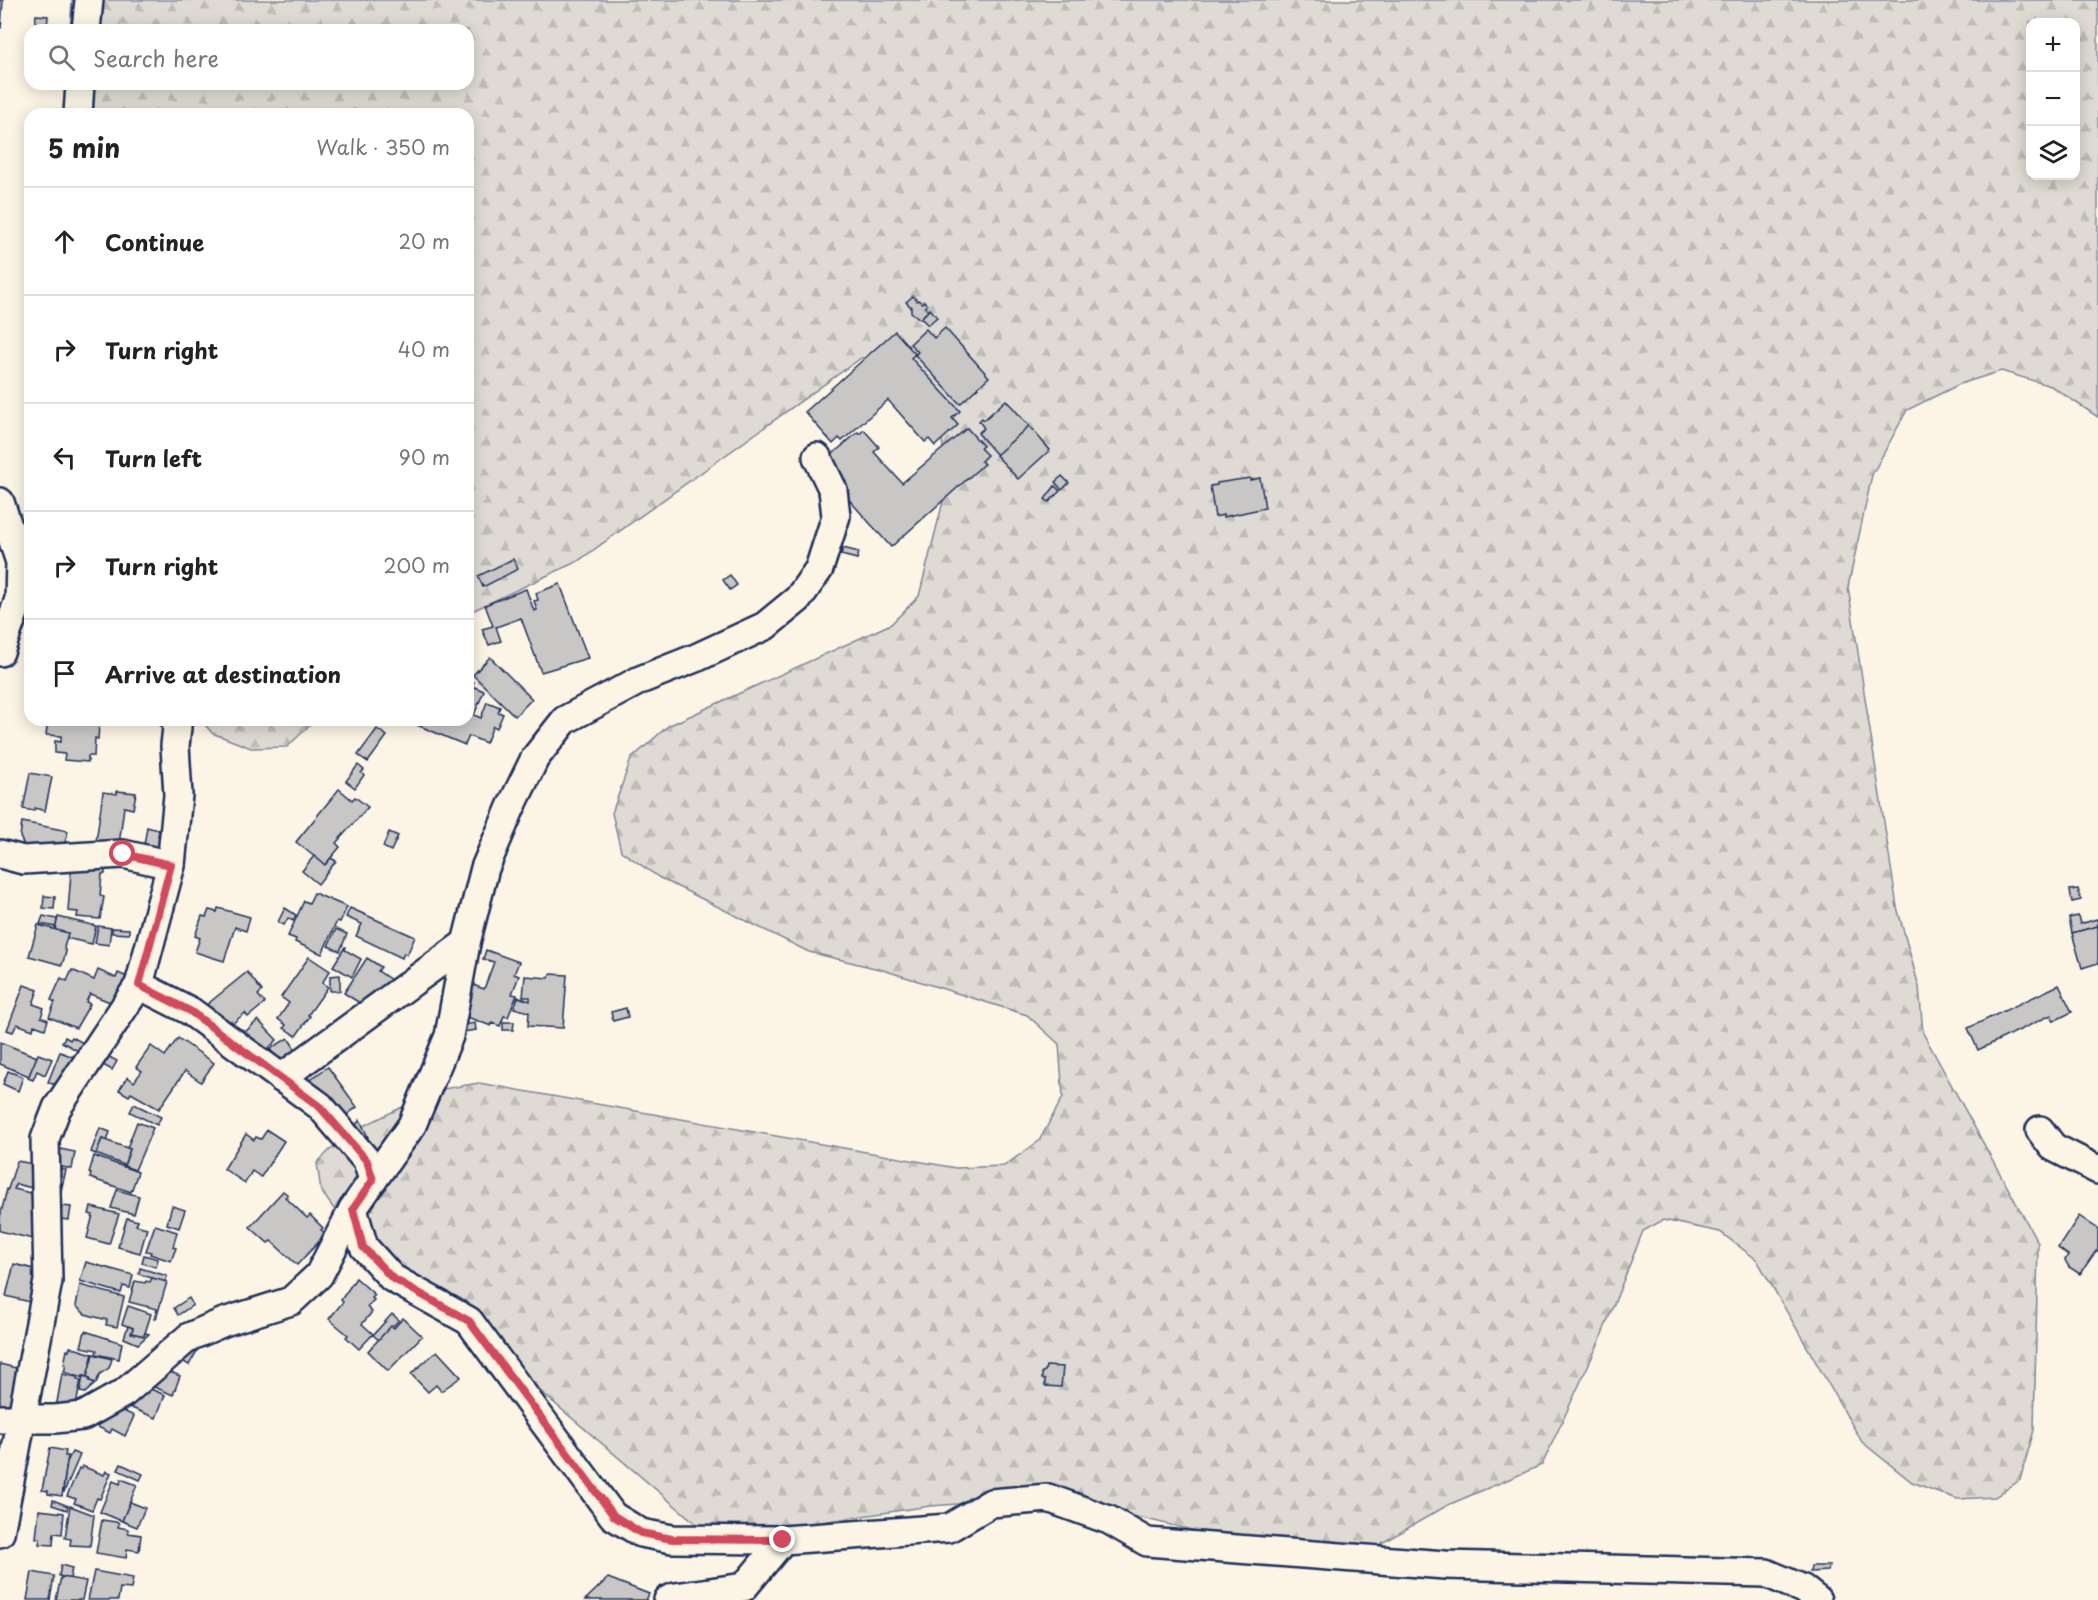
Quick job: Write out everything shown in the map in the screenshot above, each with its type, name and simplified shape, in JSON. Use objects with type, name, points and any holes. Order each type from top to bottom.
[{"type":"street","points":[[87,24],[89,0]]},
{"type":"street","points":[[78,108],[80,90]]},
{"type":"street","points":[[12,1419],[55,1419],[83,1416],[124,1394],[189,1337],[225,1322],[291,1301],[319,1275],[353,1209],[412,1125],[450,1036],[466,943],[485,868],[535,758],[564,720],[640,680],[698,657],[765,626],[798,599],[819,568],[836,516],[833,490],[817,457]]},
{"type":"street","points":[[0,502],[20,562],[19,599],[0,652]]},
{"type":"street","points":[[0,1533],[12,1419],[48,1281],[45,1139],[57,1107],[139,985],[171,865],[178,795],[175,746],[177,726]]},
{"type":"street","points":[[0,854],[23,860],[123,854],[171,865]]},
{"type":"street","points":[[281,1078],[466,943]]},
{"type":"street","points":[[139,985],[190,1011],[320,1107],[367,1161],[373,1180]]},
{"type":"street","points":[[2040,1130],[2053,1148],[2098,1170]]},
{"type":"street","points":[[353,1209],[363,1247],[392,1278],[469,1321],[614,1516],[641,1533],[672,1539],[783,1540],[949,1528],[991,1503],[1048,1498],[1109,1520],[1147,1542],[1445,1565],[1766,1573],[1803,1589],[1817,1600]]},
{"type":"street","points":[[668,1600],[675,1596],[744,1587],[783,1540]]},
{"type":"green space","points":[[72,0],[2098,0],[2098,417],[2051,386],[2001,371],[1960,384],[1907,410],[1872,475],[1848,587],[1897,907],[1919,987],[1923,1033],[2038,1243],[2034,1430],[2020,1480],[1995,1497],[1957,1499],[1912,1482],[1862,1442],[1757,1260],[1720,1232],[1663,1220],[1643,1231],[1599,1342],[1542,1465],[1448,1505],[1380,1544],[1359,1570],[1054,1497],[930,1506],[713,1538],[347,1227],[321,1191],[317,1163],[345,1135],[437,1090],[479,1083],[956,1168],[1004,1166],[1039,1141],[1063,1097],[1059,1044],[1027,1015],[883,970],[809,952],[660,878],[621,851],[612,813],[631,759],[668,726],[891,624],[919,596],[948,482],[936,400],[901,358],[861,358],[578,561],[474,610],[474,108],[76,108],[74,90],[474,90],[474,24],[70,24]]},
{"type":"green space","points":[[206,726],[309,726],[287,747],[251,748],[212,733]]},
{"type":"building","points":[[0,0],[3,0],[1,28],[0,28]]},
{"type":"building","points":[[36,15],[48,16],[47,24],[35,24]]},
{"type":"building","points":[[913,296],[917,301],[922,303],[924,301],[927,305],[925,307],[928,311],[920,319],[911,312],[911,307],[906,302]]},
{"type":"building","points":[[930,309],[937,317],[928,325],[921,318]]},
{"type":"building","points":[[945,328],[989,377],[960,404],[915,355],[918,352],[910,344],[926,329],[934,338]]},
{"type":"building","points":[[895,331],[915,354],[911,358],[960,411],[952,418],[958,425],[935,446],[929,439],[925,442],[888,400],[842,441],[839,438],[833,444],[805,412]]},
{"type":"building","points":[[1006,400],[1029,426],[997,455],[978,433],[984,428],[979,421],[982,418],[984,420]]},
{"type":"building","points":[[1029,426],[1050,450],[1018,479],[996,455]]},
{"type":"building","points":[[967,428],[983,446],[980,448],[987,455],[981,461],[984,464],[891,547],[819,466],[858,432],[859,434],[864,430],[879,447],[874,452],[902,483]]},
{"type":"building","points":[[1062,476],[1069,483],[1062,490],[1055,482]]},
{"type":"building","points":[[1250,478],[1250,480],[1260,478],[1265,508],[1215,517],[1210,486]]},
{"type":"building","points":[[1055,486],[1060,491],[1049,502],[1045,499]]},
{"type":"building","points":[[843,548],[859,552],[857,559],[841,555]]},
{"type":"building","points":[[513,559],[518,569],[483,587],[478,576]]},
{"type":"building","points":[[730,575],[737,585],[730,590],[723,580]]},
{"type":"building","points":[[560,584],[588,658],[541,672],[521,618],[496,627],[501,641],[489,645],[482,629],[493,626],[485,605],[526,589],[534,611],[537,610],[534,601],[538,600],[536,593]]},
{"type":"building","points":[[490,657],[532,699],[515,716],[474,674]]},
{"type":"building","points":[[474,687],[484,691],[474,715]]},
{"type":"building","points":[[487,702],[500,707],[498,712],[503,714],[497,728],[493,726],[486,743],[469,736],[465,745],[420,726],[474,726],[474,715],[481,718]]},
{"type":"building","points":[[47,726],[99,726],[98,739],[95,738],[94,756],[88,756],[88,762],[64,760],[65,754],[55,753],[55,741],[61,742],[61,736],[46,735]]},
{"type":"building","points":[[377,729],[387,736],[368,762],[358,755]]},
{"type":"building","points":[[358,765],[364,770],[361,773],[364,775],[355,788],[346,781]]},
{"type":"building","points":[[30,773],[52,777],[45,811],[35,808],[34,811],[23,809]]},
{"type":"building","points":[[339,789],[352,800],[355,797],[368,807],[336,843],[340,847],[325,865],[296,842]]},
{"type":"building","points":[[117,791],[136,793],[133,809],[124,807],[119,845],[96,842],[103,792],[117,794]]},
{"type":"building","points":[[22,822],[68,831],[63,850],[24,845],[20,837]]},
{"type":"building","points":[[147,827],[159,830],[158,836],[166,838],[163,854],[143,851]]},
{"type":"building","points":[[389,832],[398,836],[391,851],[383,847]]},
{"type":"building","points":[[314,856],[325,865],[331,858],[336,861],[318,884],[302,871]]},
{"type":"building","points":[[72,860],[105,863],[100,896],[104,897],[100,919],[77,917],[78,912],[68,911]]},
{"type":"building","points":[[2078,889],[2081,900],[2072,902],[2070,890]]},
{"type":"building","points":[[314,893],[347,907],[340,922],[337,921],[322,954],[295,942],[296,939],[288,936],[304,901],[309,903]]},
{"type":"building","points":[[44,896],[55,897],[54,909],[43,908]]},
{"type":"building","points":[[218,908],[250,917],[246,931],[235,927],[224,961],[195,952],[200,938],[195,936],[202,916],[206,917],[209,910],[217,912]]},
{"type":"building","points":[[285,908],[296,915],[293,921],[288,918],[284,925],[278,922]]},
{"type":"building","points":[[350,908],[415,937],[407,955],[404,953],[402,958],[356,936],[362,924],[346,917]]},
{"type":"building","points":[[43,916],[57,919],[56,927],[40,924]]},
{"type":"building","points":[[2078,916],[2080,924],[2097,919],[2098,926],[2072,933],[2069,918]]},
{"type":"building","points":[[58,917],[96,926],[92,944],[66,938],[68,933],[55,930]]},
{"type":"building","points":[[38,925],[68,933],[62,965],[29,956]]},
{"type":"building","points":[[98,926],[111,928],[109,945],[95,943]]},
{"type":"building","points":[[2098,926],[2098,963],[2082,968],[2072,933]]},
{"type":"building","points":[[112,928],[129,929],[129,934],[112,933]]},
{"type":"building","points":[[336,929],[347,934],[340,951],[328,946]]},
{"type":"building","points":[[345,947],[345,950],[361,959],[352,977],[333,966]]},
{"type":"building","points":[[486,950],[519,962],[514,974],[519,976],[512,994],[517,995],[508,1017],[504,1016],[500,1026],[492,1023],[491,1026],[449,1010],[457,979],[484,989],[494,962],[483,959]]},
{"type":"building","points":[[309,957],[330,971],[322,983],[328,987],[296,1036],[284,1028],[286,1025],[278,1019],[289,1003],[281,997]]},
{"type":"building","points":[[367,958],[381,967],[378,971],[391,980],[376,1003],[369,1009],[344,993]]},
{"type":"building","points":[[72,970],[94,980],[98,970],[116,978],[118,973],[141,983],[108,1009],[110,1002],[90,994],[86,1002],[90,1004],[76,1028],[49,1017],[55,1002],[51,1000],[61,978],[67,981]]},
{"type":"building","points":[[247,972],[262,991],[258,995],[265,1003],[248,1017],[245,1013],[216,1032],[199,1011]]},
{"type":"building","points":[[550,974],[567,975],[563,1028],[528,1026],[529,1012],[514,1008],[518,997],[530,1001],[530,997],[523,997],[525,976],[549,978]]},
{"type":"building","points":[[340,975],[340,991],[330,991],[330,976]]},
{"type":"building","points":[[24,985],[38,990],[33,1004],[44,1008],[41,1017],[48,1020],[45,1029],[34,1025],[33,1030],[17,1024],[13,1032],[7,1030]]},
{"type":"building","points":[[2059,985],[2072,1012],[2054,1021],[2051,1015],[1978,1050],[1968,1028]]},
{"type":"building","points":[[626,1008],[628,1017],[613,1021],[611,1012]]},
{"type":"building","points":[[258,1020],[277,1040],[247,1069],[230,1042],[242,1029],[245,1032]]},
{"type":"building","points":[[503,1022],[514,1022],[513,1030],[503,1030]]},
{"type":"building","points":[[475,1023],[476,1030],[455,1033],[450,1027]]},
{"type":"building","points":[[65,1037],[70,1040],[72,1037],[117,1061],[112,1070],[62,1042]]},
{"type":"building","points":[[178,1038],[214,1063],[201,1082],[185,1071],[159,1109],[131,1093],[129,1096],[119,1090],[128,1077],[134,1082],[142,1071],[136,1067],[151,1046],[165,1056]]},
{"type":"building","points":[[288,1038],[304,1062],[286,1074],[270,1049]]},
{"type":"building","points":[[0,1042],[37,1057],[29,1076],[0,1064]]},
{"type":"building","points":[[60,1052],[82,1060],[70,1091],[48,1082]]},
{"type":"building","points":[[38,1054],[52,1059],[45,1075],[37,1071],[33,1080],[28,1078]]},
{"type":"building","points":[[328,1067],[357,1107],[336,1123],[292,1092]]},
{"type":"building","points":[[8,1071],[23,1077],[18,1091],[3,1084]]},
{"type":"building","points":[[134,1104],[161,1117],[157,1125],[130,1112]]},
{"type":"building","points":[[360,1120],[368,1137],[363,1142],[351,1130]]},
{"type":"building","points":[[137,1122],[153,1128],[135,1170],[124,1166],[130,1149],[127,1148]]},
{"type":"building","points":[[100,1128],[110,1132],[107,1141],[102,1139],[96,1154],[91,1152]]},
{"type":"building","points":[[267,1130],[284,1141],[261,1177],[252,1171],[245,1183],[224,1169],[246,1134],[254,1140],[256,1137],[261,1139]]},
{"type":"building","points":[[102,1139],[130,1149],[124,1165],[96,1154]]},
{"type":"building","points":[[60,1149],[75,1152],[72,1169],[57,1166]]},
{"type":"building","points":[[94,1156],[138,1172],[131,1192],[90,1178],[89,1173]]},
{"type":"building","points":[[17,1161],[66,1170],[60,1195],[16,1184],[14,1189],[51,1198],[41,1241],[0,1231],[0,1217]]},
{"type":"building","points":[[117,1190],[139,1196],[134,1214],[111,1208]]},
{"type":"building","points":[[283,1191],[288,1195],[285,1197],[307,1218],[310,1215],[326,1234],[297,1265],[271,1241],[268,1243],[250,1227]]},
{"type":"building","points":[[62,1206],[71,1207],[69,1220],[60,1219]]},
{"type":"building","points":[[172,1206],[185,1210],[179,1228],[167,1224]]},
{"type":"building","points":[[91,1207],[119,1214],[109,1244],[87,1238],[93,1215],[89,1214]]},
{"type":"building","points":[[2079,1216],[2098,1229],[2098,1251],[2080,1274],[2069,1267],[2065,1260],[2068,1255],[2058,1248]]},
{"type":"building","points":[[127,1218],[138,1221],[136,1225],[147,1228],[140,1253],[118,1247]]},
{"type":"building","points":[[155,1225],[177,1232],[173,1247],[176,1248],[171,1261],[146,1251]]},
{"type":"building","points":[[144,1255],[158,1259],[156,1267],[142,1263]]},
{"type":"building","points":[[86,1262],[133,1275],[130,1288],[123,1286],[121,1293],[80,1281]]},
{"type":"building","points":[[14,1264],[46,1272],[38,1304],[6,1296]]},
{"type":"building","points":[[140,1268],[167,1276],[165,1282],[139,1274]]},
{"type":"building","points":[[152,1278],[167,1282],[156,1319],[154,1319],[157,1309],[129,1302],[135,1281],[145,1283],[150,1282]]},
{"type":"building","points":[[356,1278],[375,1295],[372,1298],[374,1300],[367,1307],[372,1312],[362,1324],[373,1334],[359,1349],[346,1337],[348,1335],[329,1319],[343,1302],[341,1300]]},
{"type":"building","points":[[80,1285],[124,1297],[117,1327],[106,1325],[107,1320],[85,1314],[76,1306]]},
{"type":"building","points":[[189,1298],[193,1305],[178,1315],[174,1308]]},
{"type":"building","points":[[128,1306],[151,1314],[144,1336],[131,1333],[133,1328],[122,1324]]},
{"type":"building","points":[[392,1314],[399,1320],[379,1340],[373,1335]]},
{"type":"building","points":[[403,1318],[422,1336],[388,1371],[368,1351],[391,1326],[394,1328]]},
{"type":"building","points":[[128,1326],[133,1328],[131,1333],[144,1336],[145,1333],[149,1334],[138,1344],[124,1338]]},
{"type":"building","points":[[85,1331],[122,1343],[119,1359],[96,1354],[97,1350],[81,1347]]},
{"type":"building","points":[[202,1342],[189,1365],[172,1355]]},
{"type":"building","points":[[70,1347],[93,1354],[87,1377],[83,1376],[83,1378],[64,1372],[67,1350],[69,1351]]},
{"type":"building","points":[[437,1351],[461,1377],[441,1391],[436,1385],[428,1392],[411,1374]]},
{"type":"building","points":[[93,1354],[112,1359],[109,1368],[100,1374],[96,1383],[89,1381],[90,1378],[87,1377]]},
{"type":"building","points":[[0,1364],[24,1370],[16,1385],[7,1420],[0,1427]]},
{"type":"building","points":[[151,1364],[180,1376],[173,1395],[152,1386]]},
{"type":"building","points":[[1046,1366],[1063,1367],[1061,1387],[1045,1386],[1042,1372],[1045,1371]]},
{"type":"building","points":[[62,1374],[81,1380],[76,1405],[56,1408]]},
{"type":"building","points":[[83,1376],[96,1383],[85,1393],[80,1392]]},
{"type":"building","points":[[138,1384],[165,1395],[156,1418],[129,1407]]},
{"type":"building","points":[[107,1403],[134,1416],[125,1436],[112,1429],[110,1433],[96,1426]]},
{"type":"building","points":[[50,1448],[66,1451],[65,1456],[68,1456],[62,1496],[48,1494],[48,1491],[42,1490]]},
{"type":"building","points":[[72,1452],[80,1455],[63,1492],[67,1462]]},
{"type":"building","points":[[121,1464],[143,1474],[140,1480],[118,1470]]},
{"type":"building","points":[[82,1466],[104,1475],[106,1471],[111,1473],[100,1499],[97,1498],[92,1510],[74,1503],[76,1499],[67,1496]]},
{"type":"building","points":[[121,1479],[137,1485],[122,1521],[100,1512],[113,1481],[120,1484]]},
{"type":"building","points":[[53,1500],[68,1506],[67,1510],[52,1505]]},
{"type":"building","points":[[130,1502],[145,1508],[137,1527],[122,1521]]},
{"type":"building","points":[[70,1506],[94,1515],[90,1546],[70,1545],[71,1539],[65,1538]]},
{"type":"building","points":[[39,1510],[64,1513],[62,1534],[54,1533],[53,1545],[39,1544],[40,1538],[36,1538]]},
{"type":"building","points":[[102,1520],[116,1522],[119,1524],[118,1527],[128,1529],[128,1533],[141,1535],[139,1551],[127,1549],[126,1558],[96,1553]]},
{"type":"building","points":[[61,1565],[72,1568],[70,1579],[59,1576]]},
{"type":"building","points":[[1811,1566],[1829,1566],[1828,1571],[1810,1572]]},
{"type":"building","points":[[94,1571],[133,1578],[131,1589],[120,1588],[118,1600],[88,1600]]},
{"type":"building","points":[[32,1572],[54,1576],[50,1600],[27,1600]]},
{"type":"building","points":[[61,1577],[86,1581],[82,1600],[56,1600]]},
{"type":"building","points":[[608,1578],[649,1594],[646,1600],[585,1600]]},
{"type":"route","points":[[123,854],[171,865],[139,985],[190,1011],[320,1107],[367,1161],[373,1180],[353,1209],[363,1247],[392,1278],[469,1321],[614,1516],[641,1533],[672,1539],[783,1540]]}]
